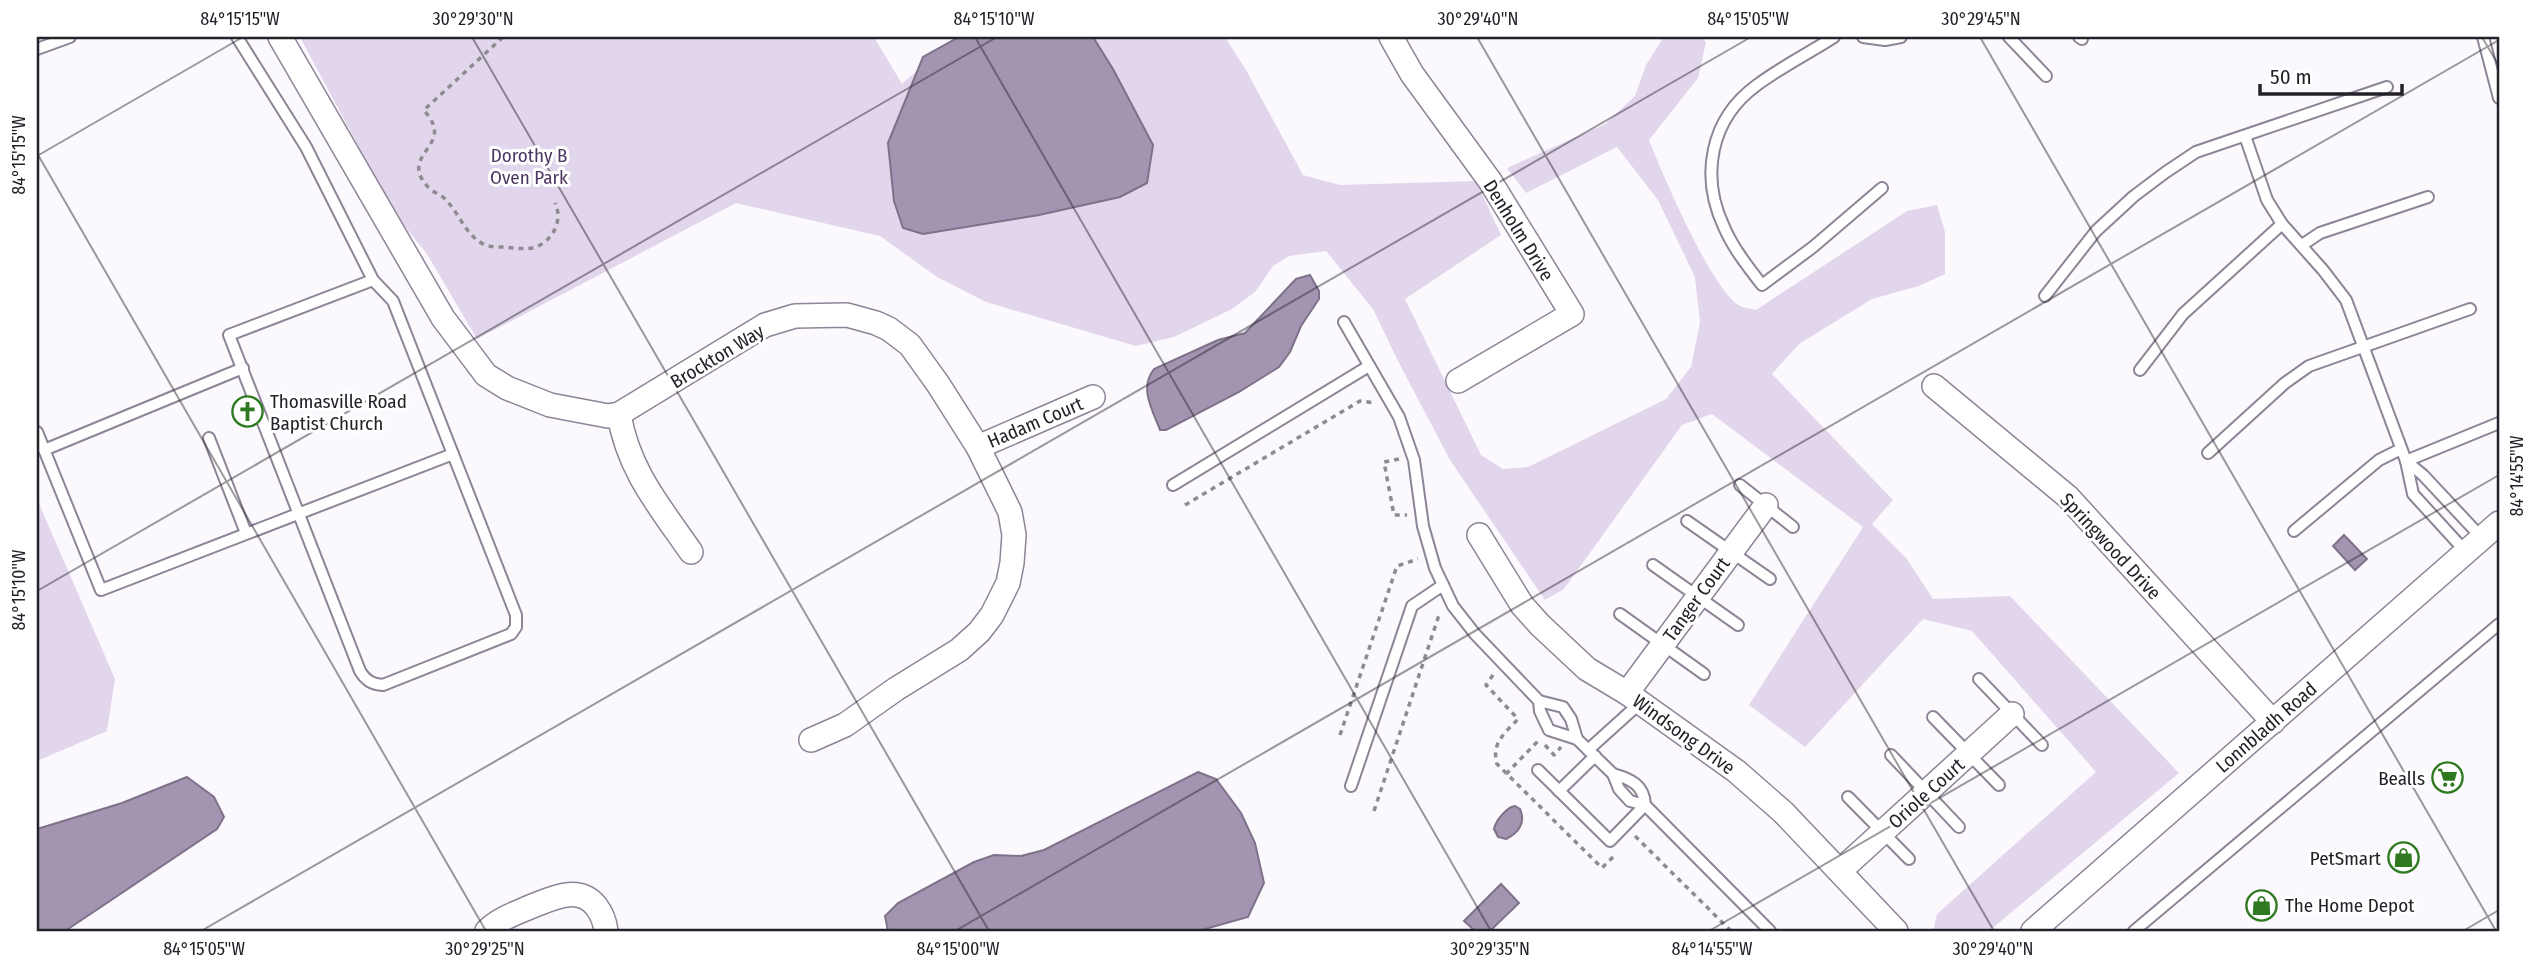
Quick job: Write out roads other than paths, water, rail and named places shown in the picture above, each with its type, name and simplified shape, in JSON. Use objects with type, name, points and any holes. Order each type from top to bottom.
[{"type":"street","points":[[279,37],[443,318],[486,375],[507,388],[550,405],[608,416],[619,414],[631,462],[691,552]]},
{"type":"street","name":"Denholm Drive","points":[[1391,37],[1412,74],[1489,181],[1572,314],[1458,381]]},
{"type":"street","name":"Brockton Way","points":[[619,414],[765,326],[795,316],[847,315],[889,329],[910,345],[978,447],[1010,512],[1014,535],[1008,583],[992,615],[979,632],[959,649],[845,725],[811,740]]},
{"type":"street","name":"Springwood Drive","points":[[1934,386],[2068,497],[2273,722]]},
{"type":"street","name":"Hadam Court","points":[[978,447],[1093,397]]},
{"type":"street","name":"Tanger Court","points":[[1633,698],[1663,645],[1766,505]]},
{"type":"street","name":"Lonnbladh Road","points":[[2033,931],[2499,523]]},
{"type":"street","name":"Windsong Drive","points":[[1479,535],[1522,604],[1540,625],[1587,669],[1633,698],[1735,771],[1783,812],[1896,931]]},
{"type":"street","name":"Oriole Court","points":[[1840,871],[2012,714]]},
{"type":"street","points":[[487,931],[498,921],[557,896],[575,894],[594,904],[603,916],[606,931]]},
{"type":"lane","points":[[37,49],[70,37]]},
{"type":"lane","points":[[237,37],[306,147],[373,280],[393,301],[516,615],[516,627],[511,634],[383,685],[373,684],[365,679],[360,671],[229,335],[373,280]]},
{"type":"lane","points":[[1835,37],[1756,85],[1736,104],[1716,137],[1712,159],[1713,192],[1723,227],[1762,285],[1813,247],[1882,188]]},
{"type":"lane","points":[[1863,37],[1885,40],[1901,37]]},
{"type":"lane","points":[[2009,37],[2046,76]]},
{"type":"lane","points":[[2483,37],[2496,76],[2499,98]]},
{"type":"lane","points":[[2045,296],[2096,230],[2134,196],[2196,152],[2387,87]]},
{"type":"lane","points":[[2245,136],[2267,200],[2282,224],[2346,300],[2406,461],[2413,494],[2474,545]]},
{"type":"lane","points":[[2302,246],[2319,233],[2428,197]]},
{"type":"lane","points":[[2140,370],[2183,314],[2282,224]]},
{"type":"lane","points":[[2208,453],[2286,383],[2309,366],[2470,309]]},
{"type":"lane","points":[[1343,322],[1399,417],[1414,460],[1423,526],[1434,568],[1453,606],[1475,634],[1539,701],[1540,711],[1549,730],[1577,738]]},
{"type":"lane","points":[[1173,485],[1369,366]]},
{"type":"lane","points":[[44,450],[243,368]]},
{"type":"lane","points":[[2406,461],[2499,423]]},
{"type":"lane","points":[[37,432],[101,590],[453,454]]},
{"type":"lane","points":[[209,438],[246,534]]},
{"type":"lane","points":[[2294,531],[2379,460],[2401,449]]},
{"type":"lane","points":[[2406,461],[2423,475],[2474,545]]},
{"type":"lane","points":[[1740,485],[1793,527]]},
{"type":"lane","points":[[1687,521],[1770,579]]},
{"type":"lane","points":[[1653,565],[1738,625]]},
{"type":"lane","points":[[1351,786],[1412,606],[1443,585]]},
{"type":"lane","points":[[1620,614],[1704,674]]},
{"type":"lane","points":[[2134,931],[2499,624]]},
{"type":"lane","points":[[1979,679],[2042,745]]},
{"type":"lane","points":[[1559,791],[1633,698]]},
{"type":"lane","points":[[1539,701],[1563,707],[1571,719],[1577,738],[1613,774],[1619,789],[1630,802],[1645,805],[1770,931]]},
{"type":"lane","points":[[1933,717],[1999,785]]},
{"type":"lane","points":[[1891,755],[1959,827]]},
{"type":"lane","points":[[1538,770],[1610,841],[1645,805],[1644,794],[1639,786],[1629,778],[1613,774]]},
{"type":"lane","points":[[1848,797],[1909,859]]},
{"type":"place","name":"Thomasville Road Baptist Church","points":[[247,412]]},
{"type":"place","name":"Bealls","points":[[2448,778]]},
{"type":"place","name":"PetSmart","points":[[2404,858]]},
{"type":"place","name":"The Home Depot","points":[[2262,905]]},
{"type":"park label","name":"Dorothy B Oven Park","points":[[529,166]]}]
